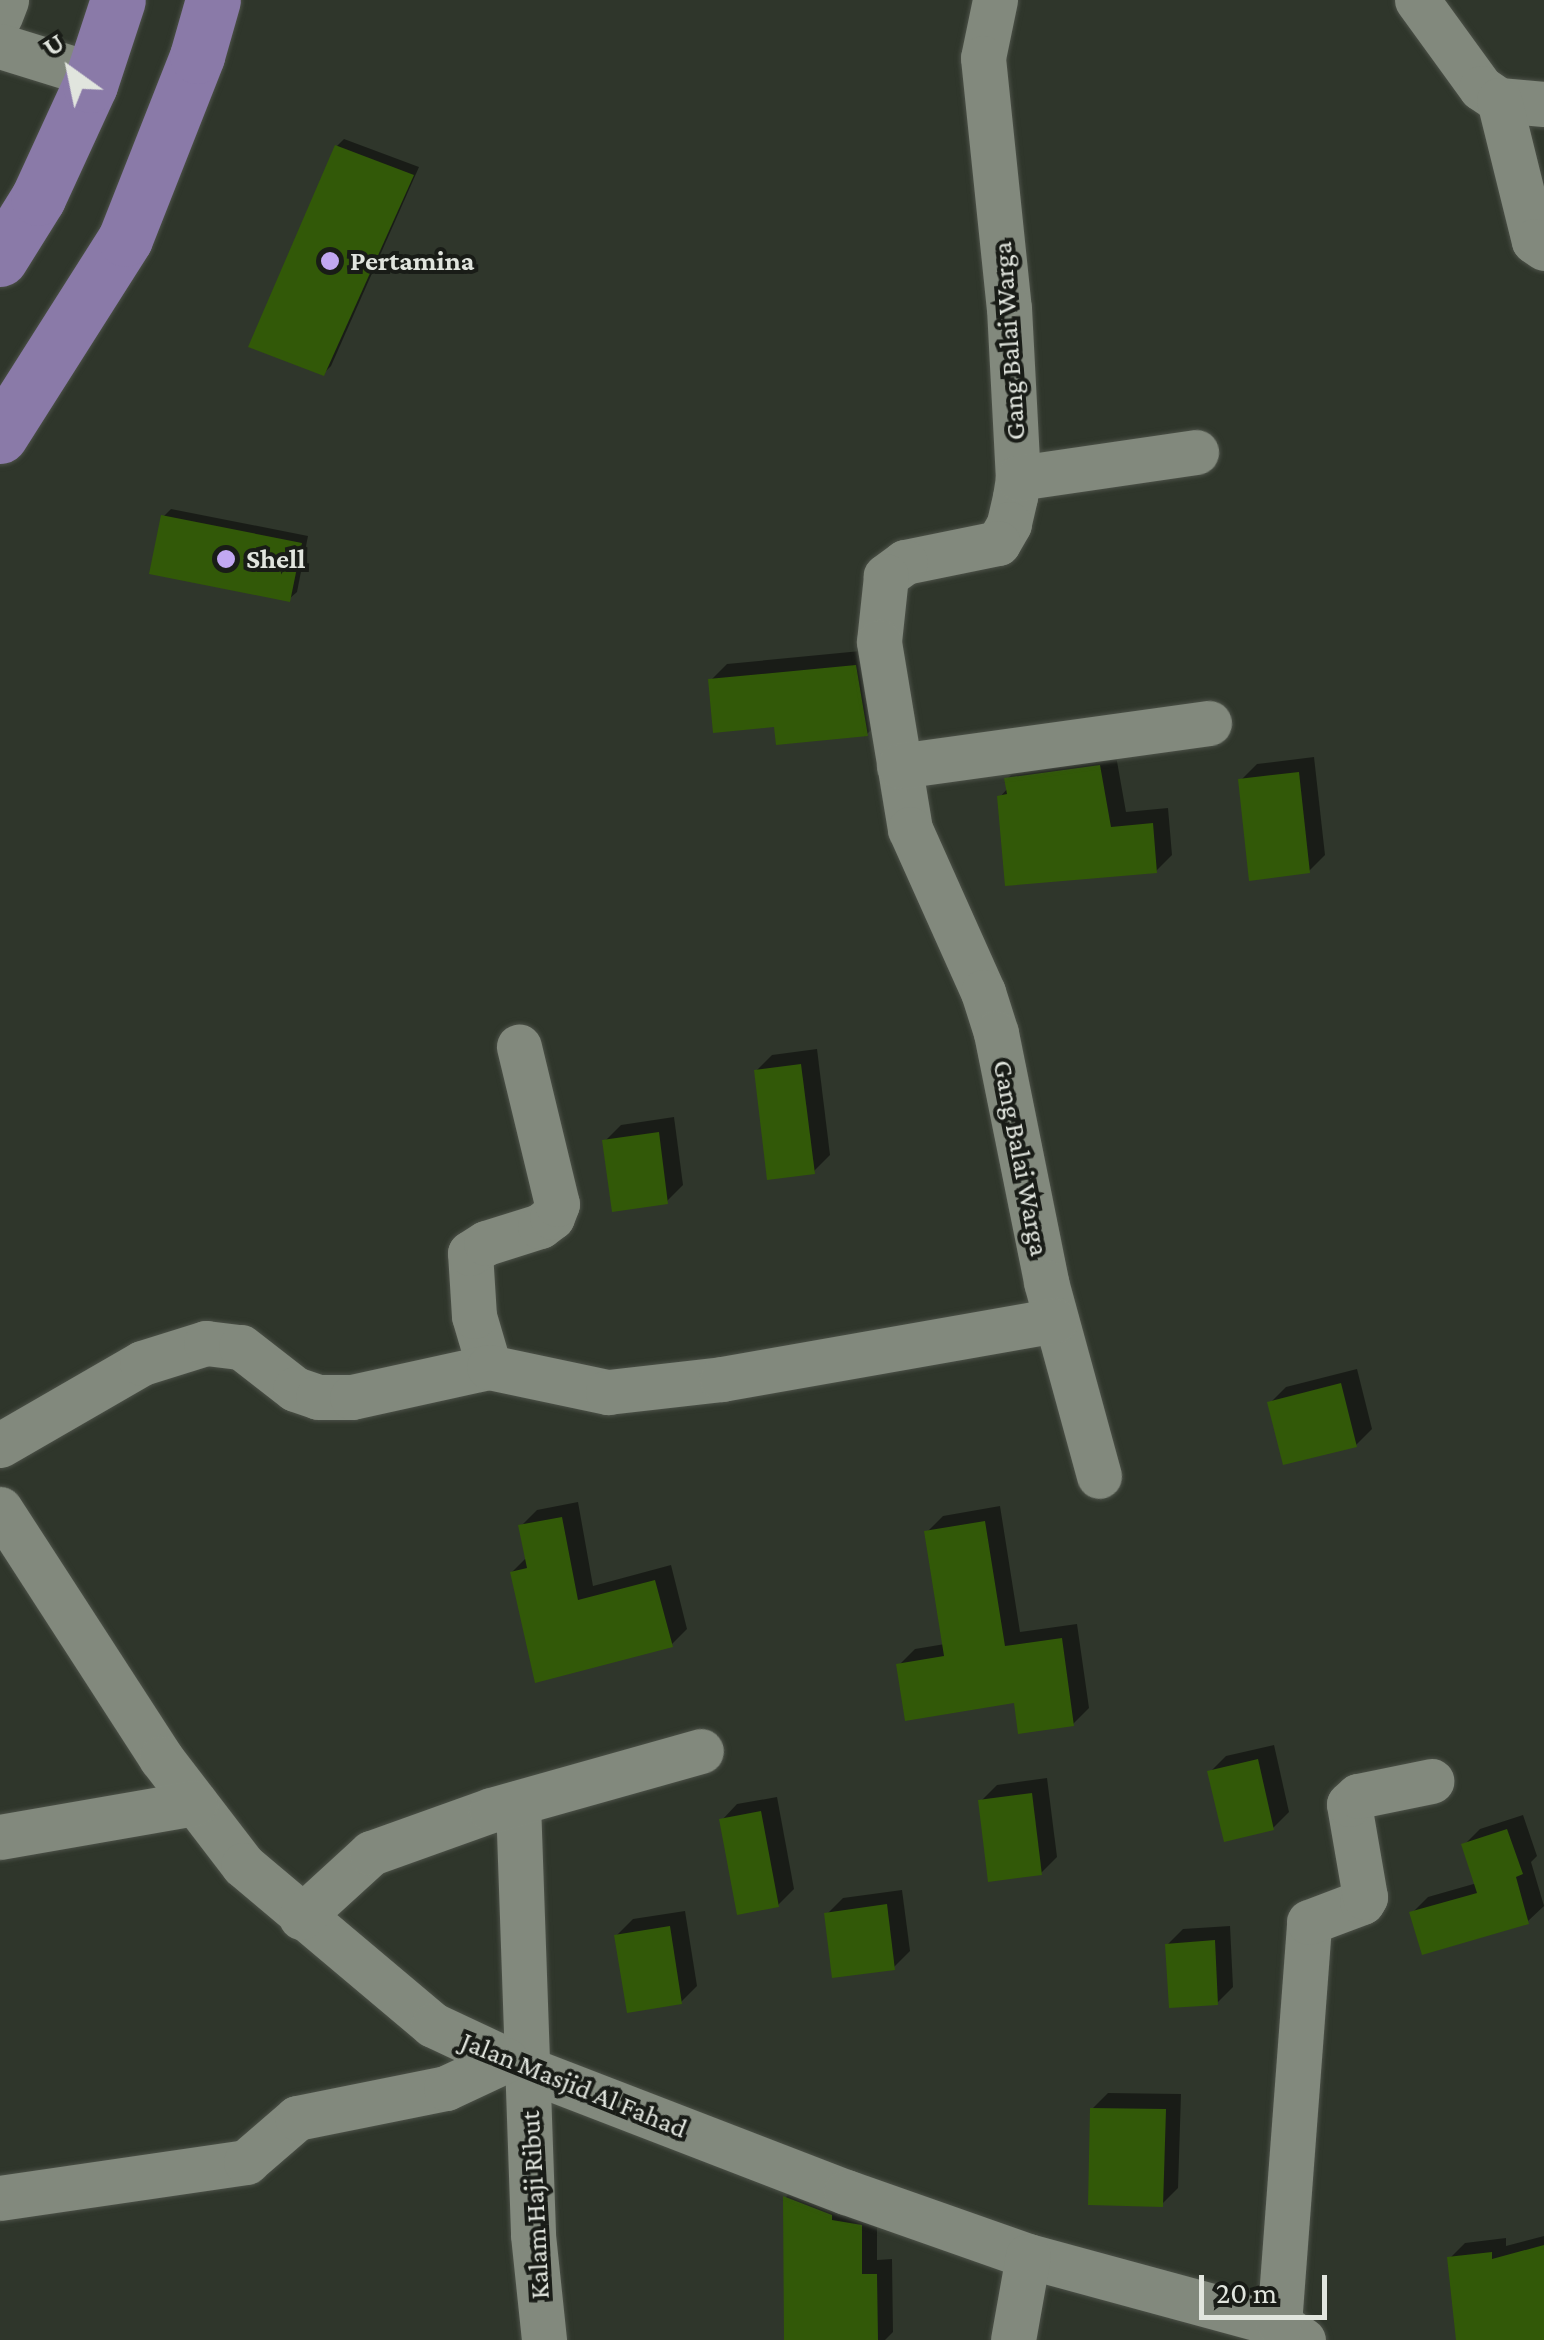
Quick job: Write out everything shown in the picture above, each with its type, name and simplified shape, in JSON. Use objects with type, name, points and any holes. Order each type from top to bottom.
[{"type":"main road","points":[[0,258],[38,198],[94,76],[118,0]]},
{"type":"main road","points":[[0,436],[125,238],[198,56],[213,0]]},
{"type":"street","points":[[0,16],[6,0]]},
{"type":"street","name":"Gang Balai Warga","points":[[995,0],[983,58],[1009,308],[1018,478],[1009,524],[998,543],[905,562],[886,576],[880,642],[910,829],[931,885],[982,992],[996,1033],[1055,1320],[1099,1476]]},
{"type":"street","points":[[1418,0],[1481,88],[1499,100],[1544,104]]},
{"type":"street","points":[[0,46],[94,76]]},
{"type":"street","points":[[1499,100],[1534,241],[1544,248]]},
{"type":"street","points":[[1018,478],[1196,452]]},
{"type":"street","points":[[900,766],[1209,723]]},
{"type":"street","points":[[489,1367],[474,1316],[470,1253],[486,1243],[540,1226],[552,1216],[557,1204],[519,1047]]},
{"type":"street","points":[[0,1445],[142,1364],[206,1343],[241,1347],[295,1388],[318,1397],[352,1397],[489,1367],[608,1392],[1055,1320]]},
{"type":"street","name":"Jalan Masjid Al Fahad","points":[[0,1509],[161,1758],[242,1866],[433,2025],[516,2065],[1028,2256],[1291,2332]]},
{"type":"street","points":[[300,1917],[371,1854],[518,1804],[702,1751]]},
{"type":"street","points":[[1291,2332],[1308,1922],[1362,1902],[1366,1897],[1349,1804],[1352,1800],[1431,1781]]},
{"type":"street","points":[[0,1837],[195,1803]]},
{"type":"street","name":"Kalam Haji Ribut","points":[[518,1804],[516,2065],[544,2340]]},
{"type":"street","points":[[0,2198],[246,2162],[297,2118],[446,2088],[516,2065]]},
{"type":"street","points":[[1014,2340],[1028,2256]]},
{"type":"building","name":"Pertamina","points":[[335,145],[414,175],[324,376],[248,347]]},
{"type":"building","name":"Shell","points":[[161,515],[302,543],[290,602],[149,574]]},
{"type":"building","points":[[856,665],[868,736],[776,745],[774,727],[713,733],[708,679]]},
{"type":"building","points":[[1100,765],[1111,827],[1153,823],[1157,873],[1005,886],[997,796],[1007,794],[1004,778]]},
{"type":"building","points":[[1299,772],[1310,873],[1249,881],[1238,779]]},
{"type":"building","points":[[801,1064],[815,1174],[767,1180],[754,1070]]},
{"type":"building","points":[[659,1132],[668,1204],[612,1212],[602,1140]]},
{"type":"building","points":[[1341,1383],[1357,1447],[1283,1465],[1267,1402]]},
{"type":"building","points":[[562,1517],[578,1600],[655,1580],[673,1647],[535,1683],[510,1572],[527,1568],[518,1525]]},
{"type":"building","points":[[985,1521],[1005,1646],[1062,1638],[1074,1726],[1018,1734],[1014,1703],[905,1721],[896,1664],[944,1656],[924,1531]]},
{"type":"building","points":[[1258,1759],[1274,1830],[1224,1842],[1207,1771]]},
{"type":"building","points":[[1032,1793],[1042,1875],[988,1882],[978,1800]]},
{"type":"building","points":[[761,1811],[779,1907],[737,1915],[719,1819]]},
{"type":"building","points":[[1507,1829],[1523,1874],[1516,1877],[1529,1924],[1422,1955],[1409,1912],[1477,1893],[1461,1844]]},
{"type":"building","points":[[887,1904],[895,1970],[832,1978],[824,1913]]},
{"type":"building","points":[[670,1926],[682,2004],[627,2013],[614,1935]]},
{"type":"building","points":[[1215,1940],[1218,2005],[1169,2008],[1165,1944]]},
{"type":"building","points":[[1090,2108],[1166,2109],[1163,2207],[1088,2205]]},
{"type":"building","points":[[783,2196],[832,2215],[832,2220],[862,2225],[862,2274],[877,2274],[878,2340],[784,2340]]},
{"type":"building","points":[[1544,2245],[1544,2340],[1456,2340],[1447,2257],[1492,2252],[1492,2259]]},
{"type":"place","name":"Pertamina","points":[[330,261]]},
{"type":"place","name":"Shell","points":[[226,559]]}]
